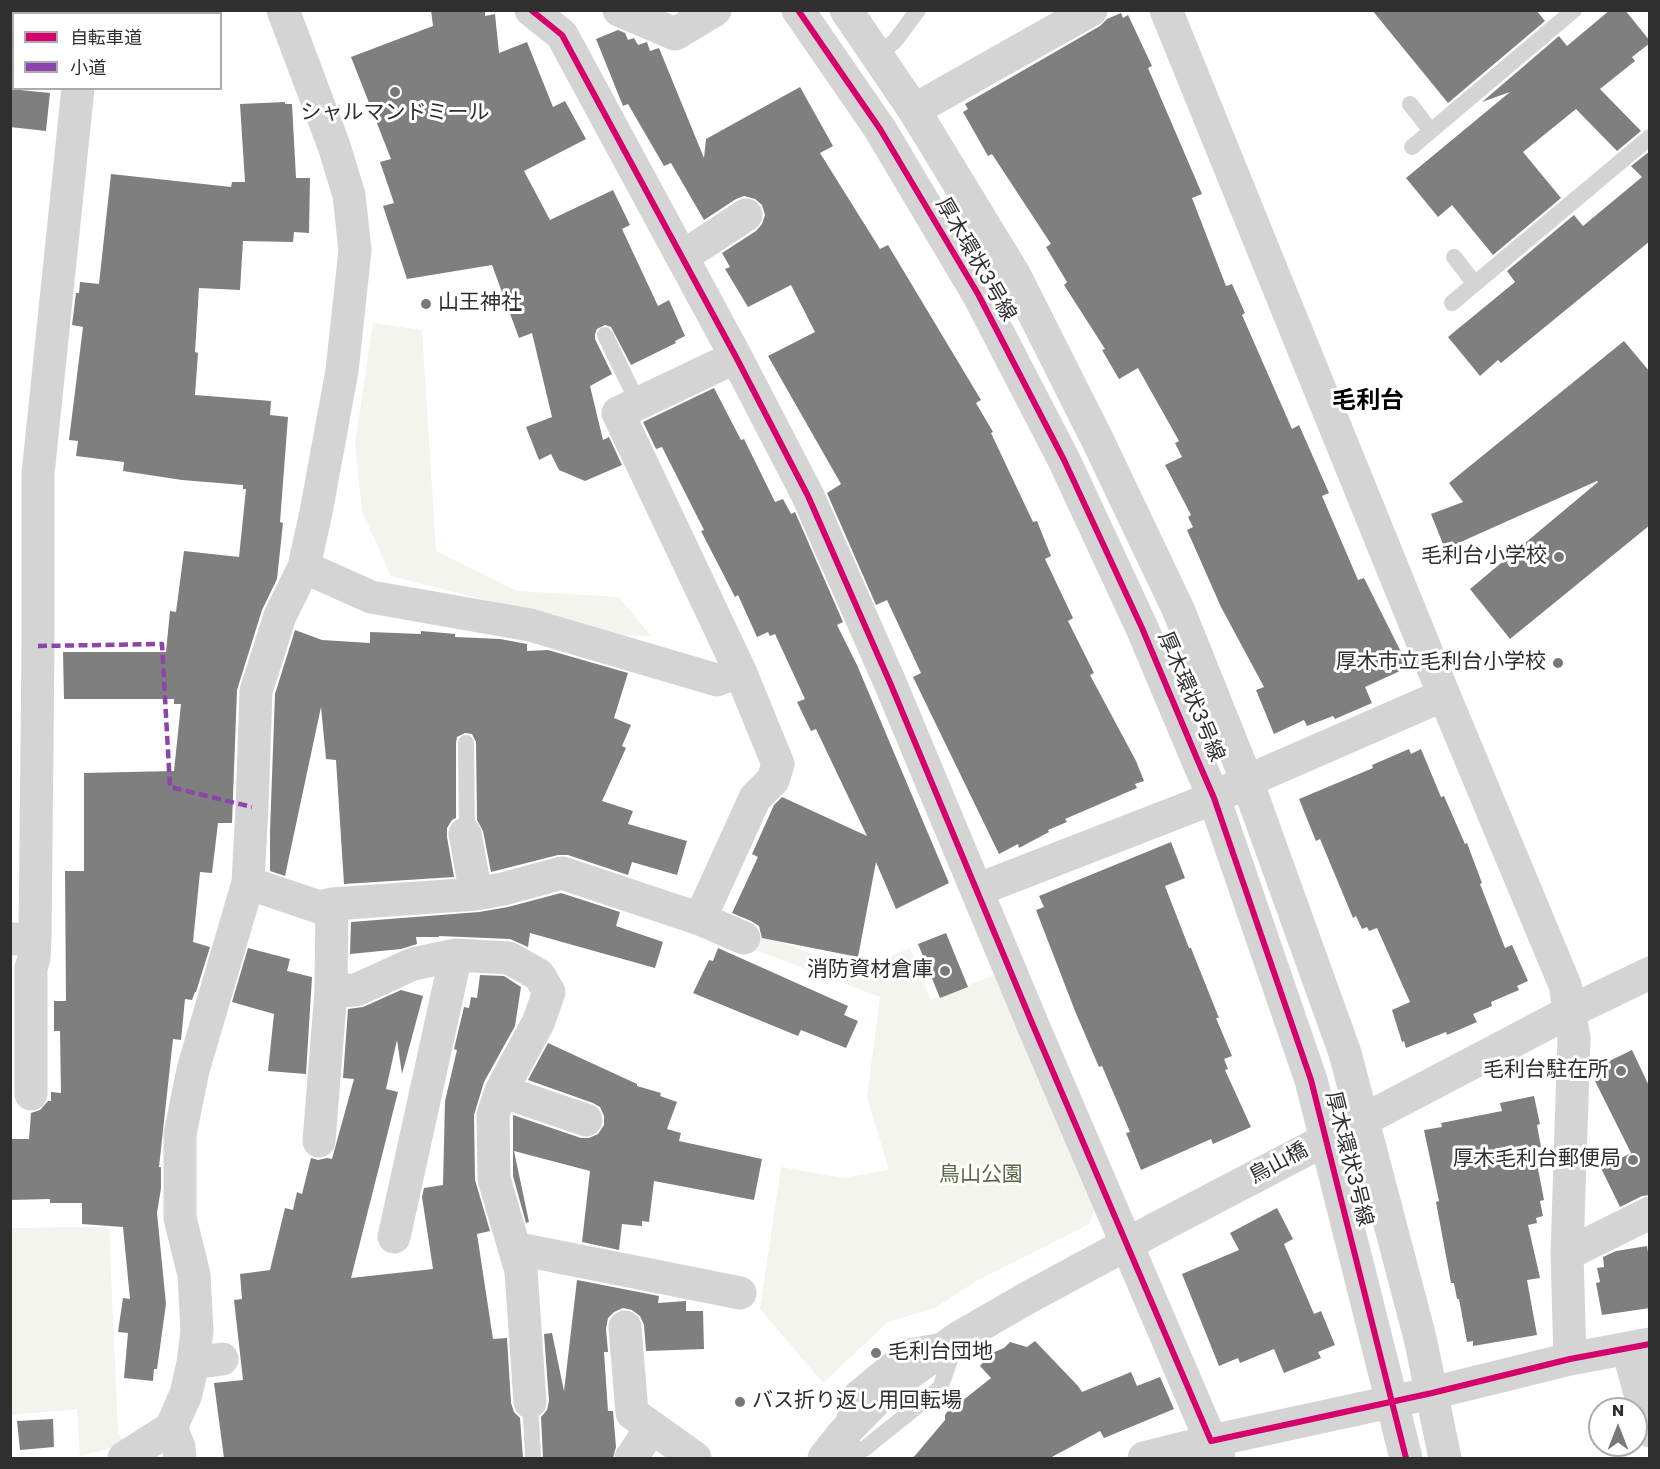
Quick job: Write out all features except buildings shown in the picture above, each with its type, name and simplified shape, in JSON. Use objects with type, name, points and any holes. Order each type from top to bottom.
[{"type":"street","points":[[124,1458],[176,1443],[186,1394],[208,1361],[196,1331],[194,1275],[180,1218],[180,1134],[193,1070],[248,883],[256,691],[280,616],[304,567],[342,371],[355,250],[349,195],[330,135],[283,10]]},
{"type":"street","points":[[531,10],[562,35],[736,357],[808,496],[1215,1450]]},
{"type":"street","points":[[619,10],[675,34],[715,10]]},
{"type":"street","name":"厚木環状3号線","points":[[798,10],[880,129],[978,294],[1069,470],[1142,628],[1214,798],[1311,1080],[1406,1458]]},
{"type":"street","name":"厚木環状3号線","points":[[846,10],[914,110],[1014,274],[1098,441],[1178,609],[1247,781],[1346,1053],[1420,1338],[1445,1458]]},
{"type":"street","points":[[914,110],[1091,10]]},
{"type":"street","points":[[1166,10],[1444,695],[1565,985],[1574,1038],[1567,1254],[1570,1359]]},
{"type":"street","points":[[31,1094],[31,968],[34,958],[23,939],[38,658],[38,474],[78,90]]},
{"type":"street","points":[[682,257],[746,215]]},
{"type":"street","points":[[700,919],[755,798],[773,780],[778,764],[740,671],[618,413],[736,357]]},
{"type":"street","points":[[304,567],[371,597],[530,625],[717,680],[740,671]]},
{"type":"street","points":[[977,890],[1214,798],[1247,781],[1444,695]]},
{"type":"street","points":[[465,834],[476,894]]},
{"type":"street","points":[[248,883],[319,907],[332,904],[476,894],[562,873],[700,919],[744,938]]},
{"type":"street","points":[[319,1141],[331,991],[332,904]]},
{"type":"street","points":[[331,991],[356,990],[413,964],[456,955],[509,958],[539,975],[549,992],[538,1023],[501,1091],[492,1115],[495,1179],[521,1271],[530,1402]]},
{"type":"street","points":[[394,1237],[456,955]]},
{"type":"street","name":"鳥山橋","points":[[832,1448],[887,1389],[958,1338],[1157,1228],[1569,1012],[1650,973]]},
{"type":"street","points":[[501,1091],[586,1120]]},
{"type":"street","points":[[1567,1254],[1650,1213]]},
{"type":"street","points":[[514,1248],[740,1293]]},
{"type":"street","points":[[625,1327],[632,1413],[695,1458]]},
{"type":"street","points":[[1144,1458],[1215,1450],[1392,1402],[1570,1359],[1639,1347],[1650,1431]]},
{"type":"street","points":[[632,1458],[652,1428]]},
{"type":"lane","points":[[877,56],[895,41],[918,10]]},
{"type":"lane","points":[[1412,147],[1574,10]]},
{"type":"lane","points":[[1410,104],[1431,131]]},
{"type":"lane","points":[[1452,303],[1650,137]]},
{"type":"lane","points":[[1454,257],[1475,284]]},
{"type":"lane","points":[[606,335],[638,403]]},
{"type":"lane","points":[[465,834],[467,827],[466,743]]},
{"type":"lane","points":[[530,1402],[533,1455]]},
{"type":"green space","points":[[373,323],[422,330],[436,551],[517,591],[619,597],[651,636],[624,635],[391,576],[362,511],[355,444]]},
{"type":"green space","name":"鳥山公園","points":[[750,931],[857,970],[910,948],[931,1000],[994,975],[1095,1209],[1089,1224],[978,1280],[935,1308],[888,1322],[823,1383],[760,1309],[781,1167],[843,1178],[889,1170],[867,1097],[880,997],[742,945]]},
{"type":"green space","points":[[109,1227],[118,1433],[129,1443],[80,1456],[77,1409],[11,1415],[11,1228]]},
{"type":"marked path","points":[[38,646],[162,644],[170,787],[252,807]]},
{"type":"cycle path","points":[[531,10],[562,35],[736,357],[808,496],[891,685],[1032,1023],[1211,1441],[1432,1393],[1570,1359],[1650,1344]]},
{"type":"cycle path","points":[[798,10],[880,129],[978,294],[1064,460],[1142,628],[1214,798],[1311,1080],[1406,1458]]},
{"type":"place","name":"シャルマンドミール","points":[[395,92]]},
{"type":"place","name":"山王神社","points":[[426,304]]},
{"type":"place","name":"毛利台小学校","points":[[1559,557]]},
{"type":"place","name":"厚木市立毛利台小学校","points":[[1558,663]]},
{"type":"place","name":"消防資材倉庫","points":[[945,971]]},
{"type":"place","name":"毛利台駐在所","points":[[1621,1071]]},
{"type":"place","name":"厚木毛利台郵便局","points":[[1633,1160]]},
{"type":"place","name":"毛利台団地","points":[[876,1353]]},
{"type":"place","name":"バス折り返し用回転場","points":[[740,1402]]},
{"type":"district","name":"毛利台","points":[[1368,402]]}]
